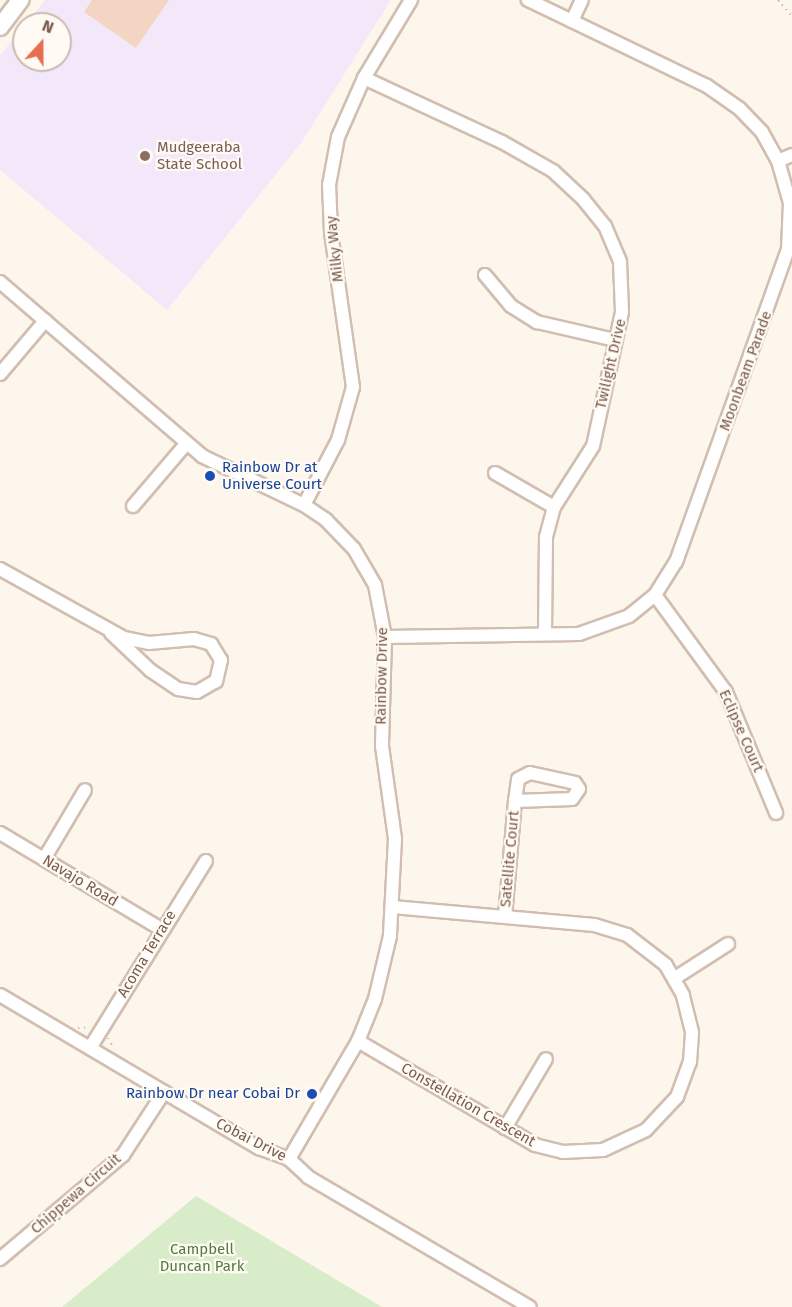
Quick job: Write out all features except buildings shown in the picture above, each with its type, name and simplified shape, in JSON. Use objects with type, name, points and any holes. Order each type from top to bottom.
[{"type":"street","points":[[0,27],[20,0]]},
{"type":"street","name":"Milky Way","points":[[304,505],[339,440],[352,387],[331,232],[329,185],[338,137],[364,78],[411,0]]},
{"type":"street","name":"Moonbeam Parade","points":[[385,637],[579,634],[604,627],[629,616],[655,595],[676,562],[788,250],[790,203],[778,161],[762,132],[740,109],[707,86],[528,0]]},
{"type":"street","points":[[572,21],[582,0]]},
{"type":"street","name":"Twilight Drive","points":[[364,78],[502,142],[553,171],[583,199],[605,226],[620,262],[622,312],[593,446],[554,507],[546,537],[544,634]]},
{"type":"street","points":[[778,161],[792,155]]},
{"type":"street","points":[[485,275],[511,306],[537,322],[615,340]]},
{"type":"street","name":"Rainbow Drive","points":[[0,282],[186,444],[216,465],[304,505],[342,534],[365,564],[381,605],[385,637],[382,746],[395,839],[393,907],[375,999],[358,1041],[289,1159]]},
{"type":"street","points":[[0,374],[45,321]]},
{"type":"street","points":[[133,506],[186,444]]},
{"type":"street","points":[[495,473],[554,507]]},
{"type":"street","points":[[0,569],[111,633],[150,670],[178,689],[205,690],[216,681],[220,670],[220,655],[203,640],[149,643],[111,633]]},
{"type":"street","name":"Eclipse Court","points":[[655,595],[726,692],[776,813]]},
{"type":"street","name":"Satellite Court","points":[[505,917],[515,801],[518,779],[526,773],[575,783],[579,789],[572,799],[515,801]]},
{"type":"street","points":[[44,859],[85,790]]},
{"type":"street","name":"Navajo Road","points":[[0,833],[161,929]]},
{"type":"street","name":"Acoma Terrace","points":[[90,1048],[161,929],[206,861]]},
{"type":"street","name":"Constellation Crescent","points":[[358,1041],[505,1128],[549,1150],[585,1153],[619,1146],[658,1120],[682,1086],[692,1050],[688,1009],[675,978],[656,954],[619,932],[594,925],[393,907]]},
{"type":"street","points":[[675,978],[728,944]]},
{"type":"street","name":"Cobai Drive","points":[[0,995],[259,1148],[289,1159],[308,1177],[530,1307]]},
{"type":"street","points":[[505,1128],[546,1059]]},
{"type":"street","name":"Chippewa Circuit","points":[[0,1259],[123,1155],[164,1092]]},
{"type":"path","points":[[778,0],[792,16]]},
{"type":"path","points":[[74,1026],[99,1033],[110,1039],[118,1052]]},
{"type":"shaded area","name":"Mudgeeraba State School","points":[[45,0],[391,0],[301,143],[167,310],[0,170],[0,55],[12,41],[12,72],[72,72],[72,12],[36,12]]},
{"type":"green space","name":"Campbell Duncan Park","points":[[196,1196],[382,1307],[62,1307]]},
{"type":"place","name":"Mudgeeraba State School","points":[[145,156]]},
{"type":"place","name":"Rainbow Dr at Universe Court","points":[[210,476]]},
{"type":"place","name":"Rainbow Dr near Cobai Dr","points":[[312,1094]]}]
